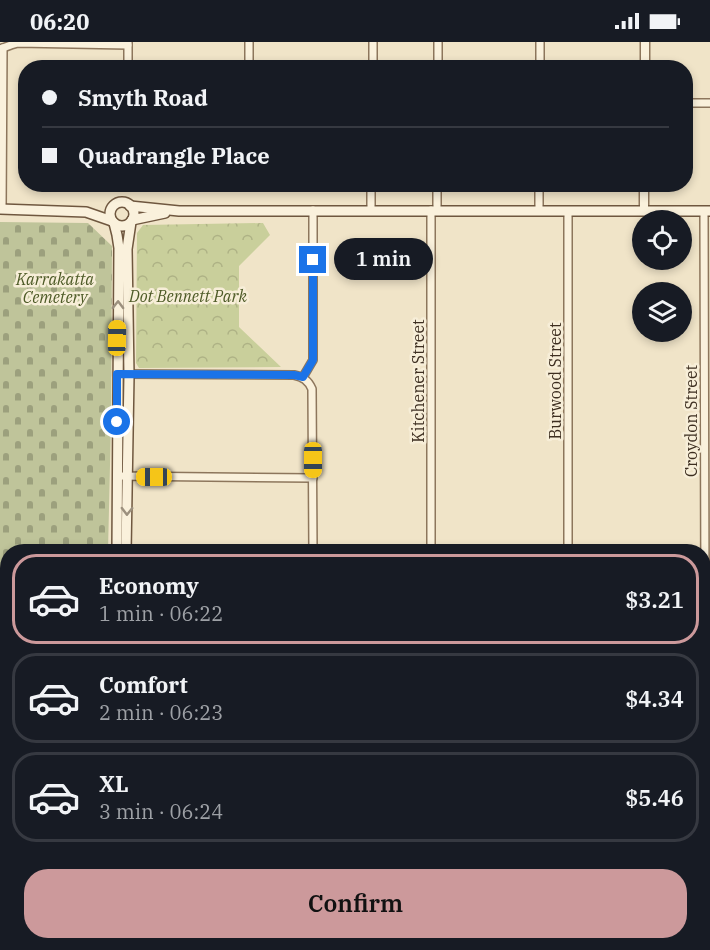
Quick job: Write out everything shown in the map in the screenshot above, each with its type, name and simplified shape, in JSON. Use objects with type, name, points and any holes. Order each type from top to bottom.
[{"type":"main road","points":[[1,209],[86,212],[120,203],[179,211],[632,211]]},
{"type":"main road","points":[[114,206],[111,212],[119,248],[117,544]]},
{"type":"main road","points":[[126,544],[129,375],[127,249],[133,211],[130,206]]},
{"type":"main road","points":[[86,212],[125,226],[131,221],[179,211]]},
{"type":"street","points":[[249,42],[249,60]]},
{"type":"street","points":[[373,42],[373,60]]},
{"type":"street","points":[[438,42],[438,60]]},
{"type":"street","points":[[540,42],[540,60]]},
{"type":"street","points":[[645,42],[645,60]]},
{"type":"street","points":[[1,209],[2,49],[18,44],[128,44],[128,60]]},
{"type":"street","points":[[693,103],[710,103]]},
{"type":"street","points":[[371,192],[371,210]]},
{"type":"street","name":"Kitchener Street","points":[[431,544],[434,210],[436,192]]},
{"type":"street","points":[[539,192],[539,211]]},
{"type":"street","points":[[644,192],[644,210]]},
{"type":"street","points":[[303,377],[313,360],[313,210]]},
{"type":"street","name":"Burwood Street","points":[[568,211],[568,544]]},
{"type":"street","name":"Croydon Street","points":[[706,544],[707,211]]},
{"type":"street","points":[[117,374],[294,375],[303,377],[309,382],[312,389],[313,544]]},
{"type":"street","points":[[117,476],[313,478]]},
{"type":"green space","name":"Karrakatta Cemetery","points":[[0,222],[88,223],[112,246],[108,544],[0,544]]},
{"type":"green space","name":"Dot Bennett Park","points":[[263,223],[270,235],[239,266],[239,327],[281,367],[139,368],[136,363],[137,233],[143,225]]},
{"type":"route","points":[[117,422],[117,374],[294,375],[303,377],[313,360],[313,260]]}]
